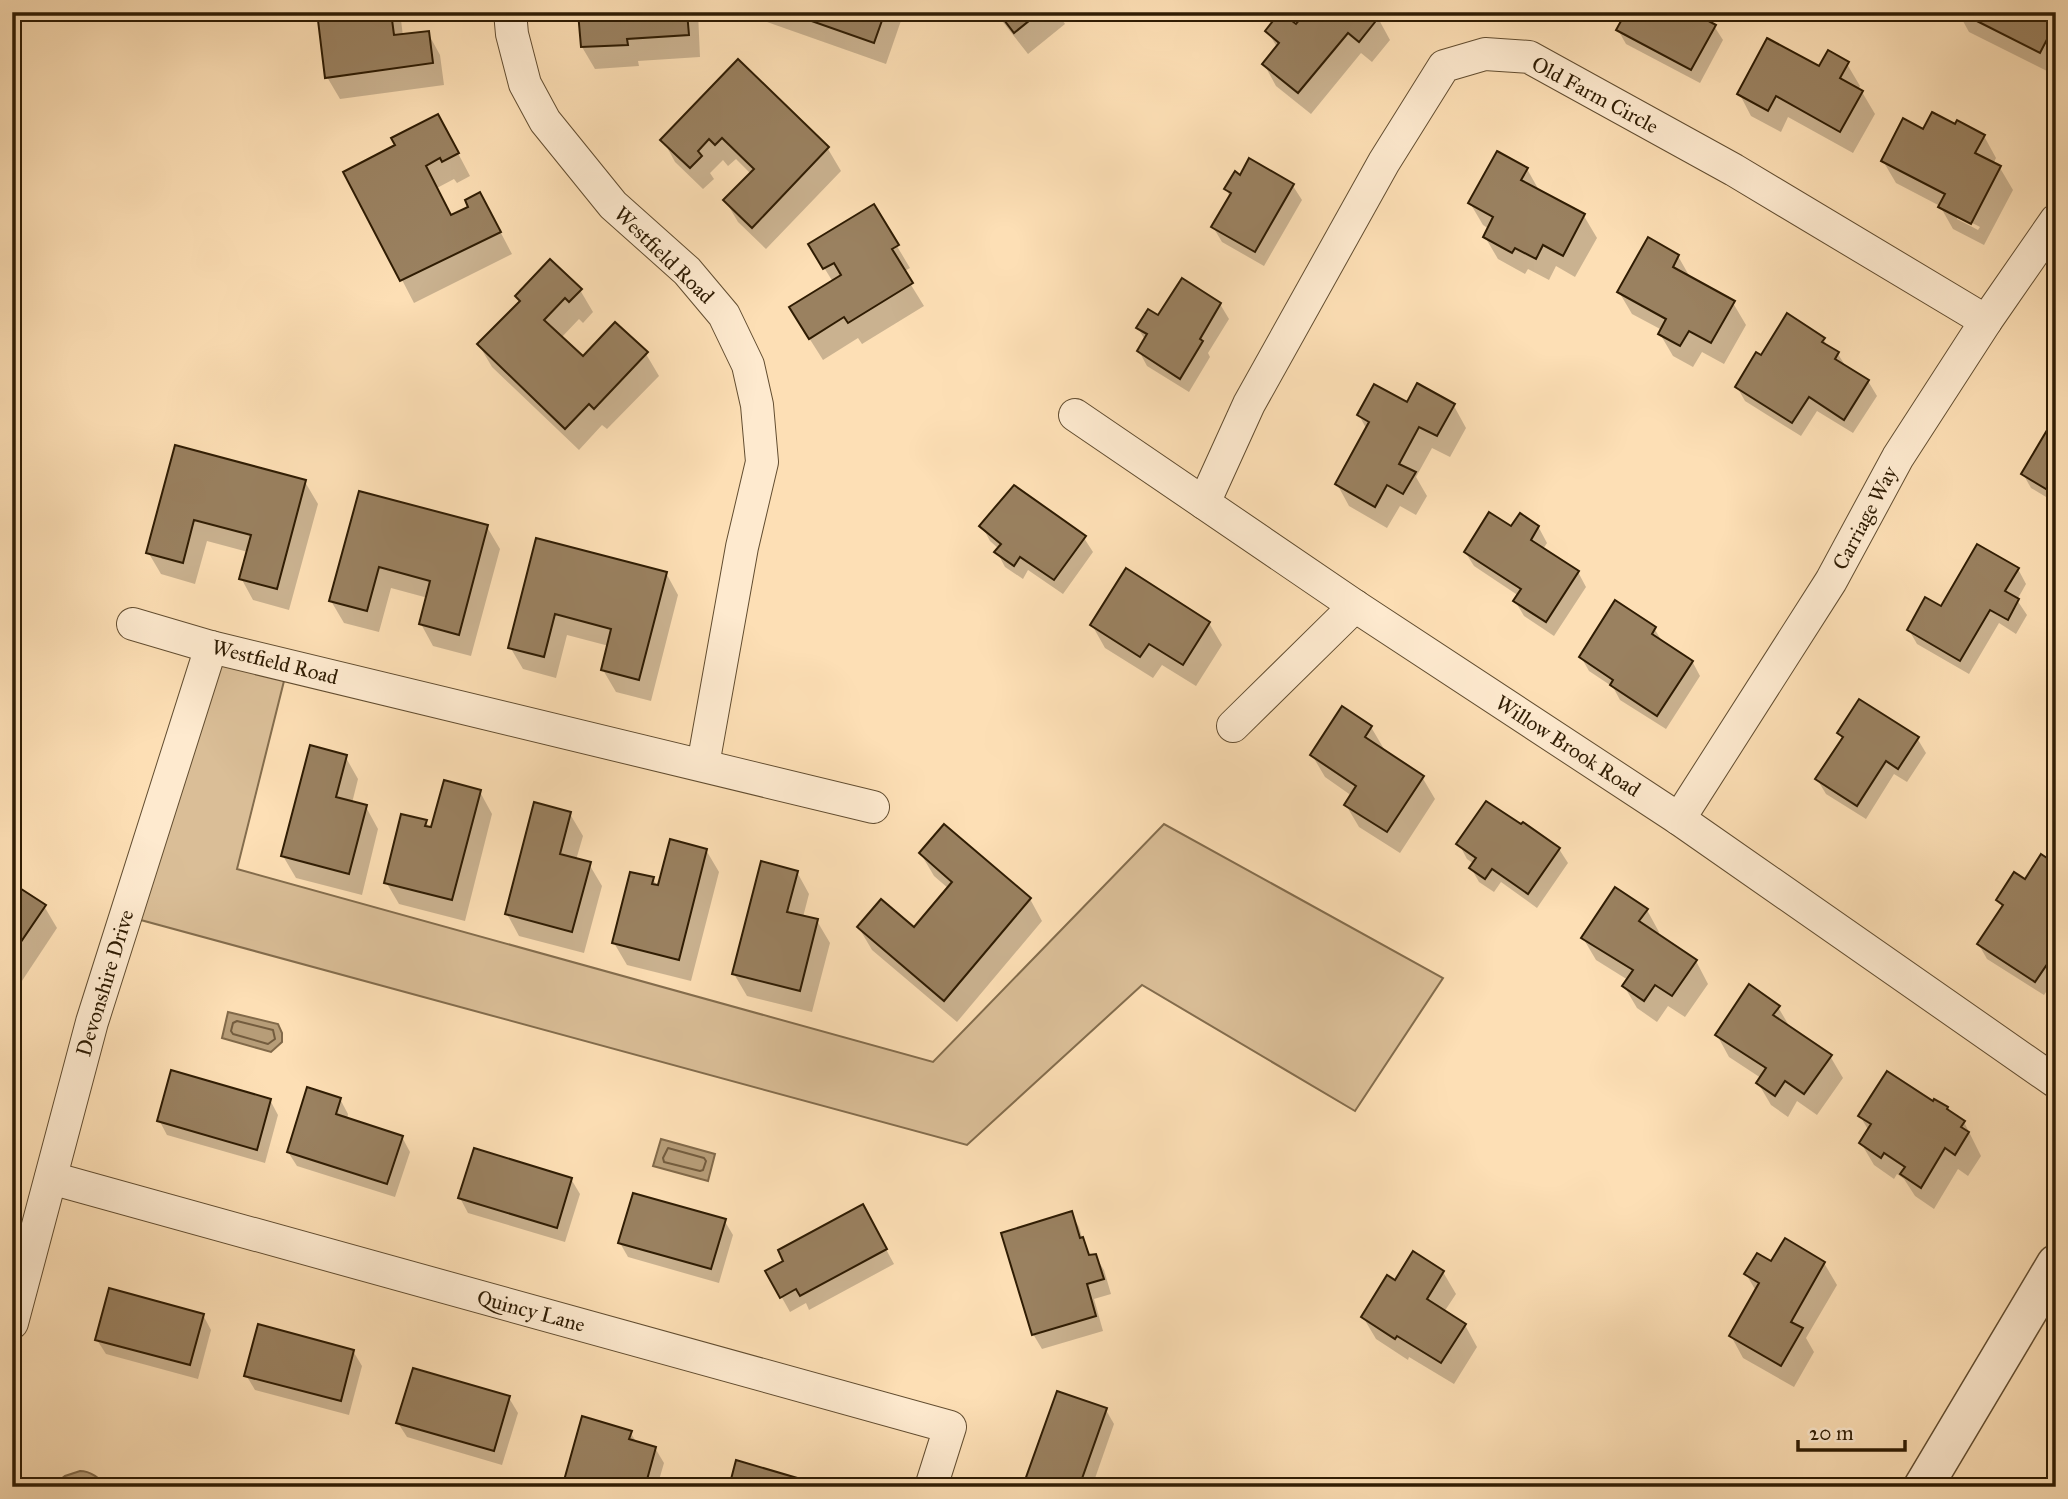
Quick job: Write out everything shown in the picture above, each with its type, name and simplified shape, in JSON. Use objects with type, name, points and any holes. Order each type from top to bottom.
[{"type":"street","name":"Westfield Road","points":[[510,12],[512,34],[524,84],[545,121],[613,205],[687,271],[724,315],[748,365],[757,405],[762,462],[742,547],[703,765]]},
{"type":"street","name":"Old Farm Circle","points":[[1204,503],[1248,404],[1384,162],[1437,76],[1444,65],[1485,54],[1529,57],[1734,170],[1986,321]]},
{"type":"street","name":"Carriage Way","points":[[1679,819],[1830,581],[1898,457],[1986,321],[2056,220]]},
{"type":"street","name":"Willow Brook Road","points":[[1075,415],[1355,606],[1679,819],[2056,1082]]},
{"type":"street","points":[[1233,726],[1355,606]]},
{"type":"street","name":"Westfield Road","points":[[133,624],[211,647],[873,807]]},
{"type":"street","name":"Devonshire Drive","points":[[12,1324],[92,1022],[211,647]]},
{"type":"street","name":"Quincy Lane","points":[[51,1178],[950,1427],[931,1487]]},
{"type":"street","points":[[1923,1487],[2056,1264]]},
{"type":"shaded area","points":[[211,647],[288,665],[237,869],[933,1062],[1164,824],[1443,978],[1355,1111],[1142,985],[967,1145],[126,916]]},
{"type":"water","points":[[228,1012],[278,1024],[282,1042],[271,1052],[222,1038]]},
{"type":"water","points":[[661,1139],[715,1154],[708,1181],[653,1166]]},
{"type":"water","points":[[80,1471],[95,1476],[104,1487],[51,1487],[65,1476]]},
{"type":"building","points":[[317,12],[391,12],[394,35],[429,31],[433,63],[325,78]]},
{"type":"building","points":[[578,12],[687,12],[689,35],[627,39],[628,45],[581,47]]},
{"type":"building","points":[[786,12],[885,12],[874,43]]},
{"type":"building","points":[[998,12],[1040,12],[1014,33]]},
{"type":"building","points":[[1280,12],[1296,24],[1306,12],[1373,12],[1379,17],[1359,42],[1348,33],[1298,93],[1262,64],[1279,43],[1265,31]]},
{"type":"building","points":[[1626,12],[1692,12],[1716,25],[1691,70],[1616,30]]},
{"type":"building","points":[[1959,12],[2047,12],[2056,17],[2056,22],[2040,53]]},
{"type":"building","points":[[1767,38],[1819,66],[1828,50],[1849,62],[1840,78],[1863,91],[1840,132],[1776,96],[1768,111],[1737,94]]},
{"type":"building","points":[[738,59],[829,147],[752,228],[723,200],[754,169],[722,138],[715,145],[709,139],[698,151],[702,156],[690,168],[660,140]]},
{"type":"building","points":[[1932,112],[1955,124],[1957,120],[1985,135],[1975,153],[2001,166],[1971,224],[1938,207],[1945,194],[1881,161],[1903,118],[1923,129]]},
{"type":"building","points":[[438,114],[459,153],[442,162],[440,158],[426,166],[451,215],[468,207],[465,200],[480,192],[501,232],[400,281],[343,172],[395,145],[391,138]]},
{"type":"building","points":[[1497,151],[1528,168],[1521,180],[1585,214],[1563,256],[1543,245],[1536,259],[1515,248],[1512,253],[1483,237],[1493,217],[1468,203]]},
{"type":"building","points":[[1249,158],[1294,184],[1255,252],[1211,227],[1231,193],[1224,189],[1235,171],[1240,175]]},
{"type":"building","points":[[874,204],[899,245],[892,249],[913,283],[848,323],[844,317],[809,339],[789,307],[841,275],[834,263],[823,269],[808,244]]},
{"type":"building","points":[[1648,237],[1679,255],[1673,267],[1735,301],[1711,343],[1689,331],[1680,346],[1658,334],[1666,319],[1617,292]]},
{"type":"building","points":[[550,259],[582,289],[569,302],[565,298],[544,320],[583,356],[615,322],[648,352],[594,409],[589,404],[565,429],[477,344],[520,301],[515,296]]},
{"type":"building","points":[[1182,278],[1221,303],[1200,339],[1203,341],[1180,379],[1137,351],[1147,334],[1136,328],[1148,309],[1158,315]]},
{"type":"building","points":[[1787,313],[1825,338],[1822,342],[1839,352],[1835,359],[1869,380],[1844,420],[1809,397],[1792,423],[1735,387],[1756,352],[1761,355]]},
{"type":"building","points":[[1417,383],[1455,404],[1437,436],[1419,427],[1399,464],[1416,472],[1403,494],[1387,485],[1375,507],[1335,484],[1369,422],[1357,415],[1374,384],[1407,402]]},
{"type":"building","points":[[2056,415],[2056,495],[2021,474]]},
{"type":"building","points":[[175,445],[306,480],[277,589],[239,579],[251,535],[194,520],[183,563],[146,553]]},
{"type":"building","points":[[1014,485],[1086,536],[1054,580],[1020,557],[1014,566],[994,552],[1001,544],[979,526]]},
{"type":"building","points":[[359,491],[488,525],[459,635],[419,624],[430,581],[379,567],[367,611],[329,601]]},
{"type":"building","points":[[1489,512],[1511,526],[1520,513],[1539,526],[1531,540],[1579,571],[1546,622],[1513,601],[1521,589],[1464,552]]},
{"type":"building","points":[[536,538],[667,572],[639,680],[601,670],[611,629],[555,614],[544,657],[508,648]]},
{"type":"building","points":[[1977,544],[2019,568],[2005,591],[2019,599],[2008,620],[1990,610],[1960,661],[1907,630],[1925,597],[1941,606]]},
{"type":"building","points":[[1126,568],[1210,622],[1183,665],[1149,644],[1140,657],[1090,625]]},
{"type":"building","points":[[1615,600],[1656,627],[1652,634],[1693,661],[1657,716],[1610,685],[1613,680],[1579,657]]},
{"type":"building","points":[[1859,699],[1919,737],[1898,769],[1886,761],[1857,806],[1815,779],[1843,737],[1837,733]]},
{"type":"building","points":[[1342,706],[1372,726],[1365,737],[1424,776],[1387,832],[1344,805],[1356,786],[1310,755]]},
{"type":"building","points":[[310,745],[347,755],[336,797],[367,805],[349,874],[281,856]]},
{"type":"building","points":[[444,780],[481,790],[452,900],[384,883],[401,814],[427,820],[425,826],[431,827]]},
{"type":"building","points":[[1486,801],[1521,824],[1523,822],[1560,848],[1528,894],[1492,869],[1485,879],[1469,868],[1476,858],[1456,844]]},
{"type":"building","points":[[534,802],[571,812],[560,854],[591,862],[572,932],[505,914]]},
{"type":"building","points":[[944,824],[1031,898],[944,1001],[857,927],[881,899],[914,927],[952,882],[919,853]]},
{"type":"building","points":[[670,839],[707,849],[679,960],[612,943],[630,872],[654,877],[652,884],[658,885]]},
{"type":"building","points":[[2041,854],[2056,864],[2056,937],[2049,947],[2056,951],[2035,982],[1977,944],[2003,905],[1996,900],[2014,872],[2025,879]]},
{"type":"building","points":[[761,861],[798,871],[787,912],[818,919],[800,991],[732,974]]},
{"type":"building","points":[[12,883],[46,905],[12,955]]},
{"type":"building","points":[[1615,887],[1648,909],[1639,921],[1697,960],[1672,996],[1655,985],[1644,1001],[1622,986],[1633,970],[1581,938]]},
{"type":"building","points":[[1749,984],[1780,1006],[1773,1015],[1832,1055],[1804,1094],[1785,1081],[1775,1096],[1756,1083],[1766,1068],[1715,1035]]},
{"type":"building","points":[[171,1070],[271,1099],[257,1150],[157,1121]]},
{"type":"building","points":[[1887,1071],[1933,1101],[1934,1099],[1948,1107],[1947,1109],[1965,1121],[1961,1127],[1969,1132],[1955,1155],[1945,1148],[1921,1188],[1900,1174],[1905,1167],[1884,1153],[1881,1158],[1859,1143],[1871,1124],[1858,1116]]},
{"type":"building","points":[[307,1087],[341,1098],[336,1114],[403,1136],[387,1184],[287,1152]]},
{"type":"building","points":[[474,1148],[572,1178],[557,1228],[458,1198]]},
{"type":"building","points":[[633,1193],[726,1219],[711,1269],[618,1243]]},
{"type":"building","points":[[863,1204],[887,1249],[800,1296],[796,1289],[780,1298],[765,1271],[783,1261],[778,1250]]},
{"type":"building","points":[[1072,1211],[1080,1238],[1083,1237],[1089,1255],[1096,1254],[1104,1279],[1087,1284],[1096,1316],[1032,1335],[1001,1233]]},
{"type":"building","points":[[1785,1238],[1825,1262],[1791,1322],[1803,1328],[1781,1366],[1729,1336],[1759,1283],[1744,1274],[1757,1253],[1771,1261]]},
{"type":"building","points":[[1413,1251],[1444,1271],[1427,1299],[1466,1324],[1441,1363],[1397,1336],[1395,1339],[1361,1317],[1387,1275],[1395,1280]]},
{"type":"building","points":[[109,1288],[204,1314],[190,1365],[95,1340]]},
{"type":"building","points":[[258,1324],[354,1350],[341,1401],[244,1376]]},
{"type":"building","points":[[413,1368],[510,1396],[494,1451],[396,1423]]},
{"type":"building","points":[[1057,1391],[1107,1408],[1079,1487],[1034,1487],[1024,1483]]},
{"type":"building","points":[[582,1416],[632,1431],[629,1439],[656,1447],[645,1487],[573,1487],[563,1484]]},
{"type":"building","points":[[736,1460],[828,1487],[729,1487]]}]
